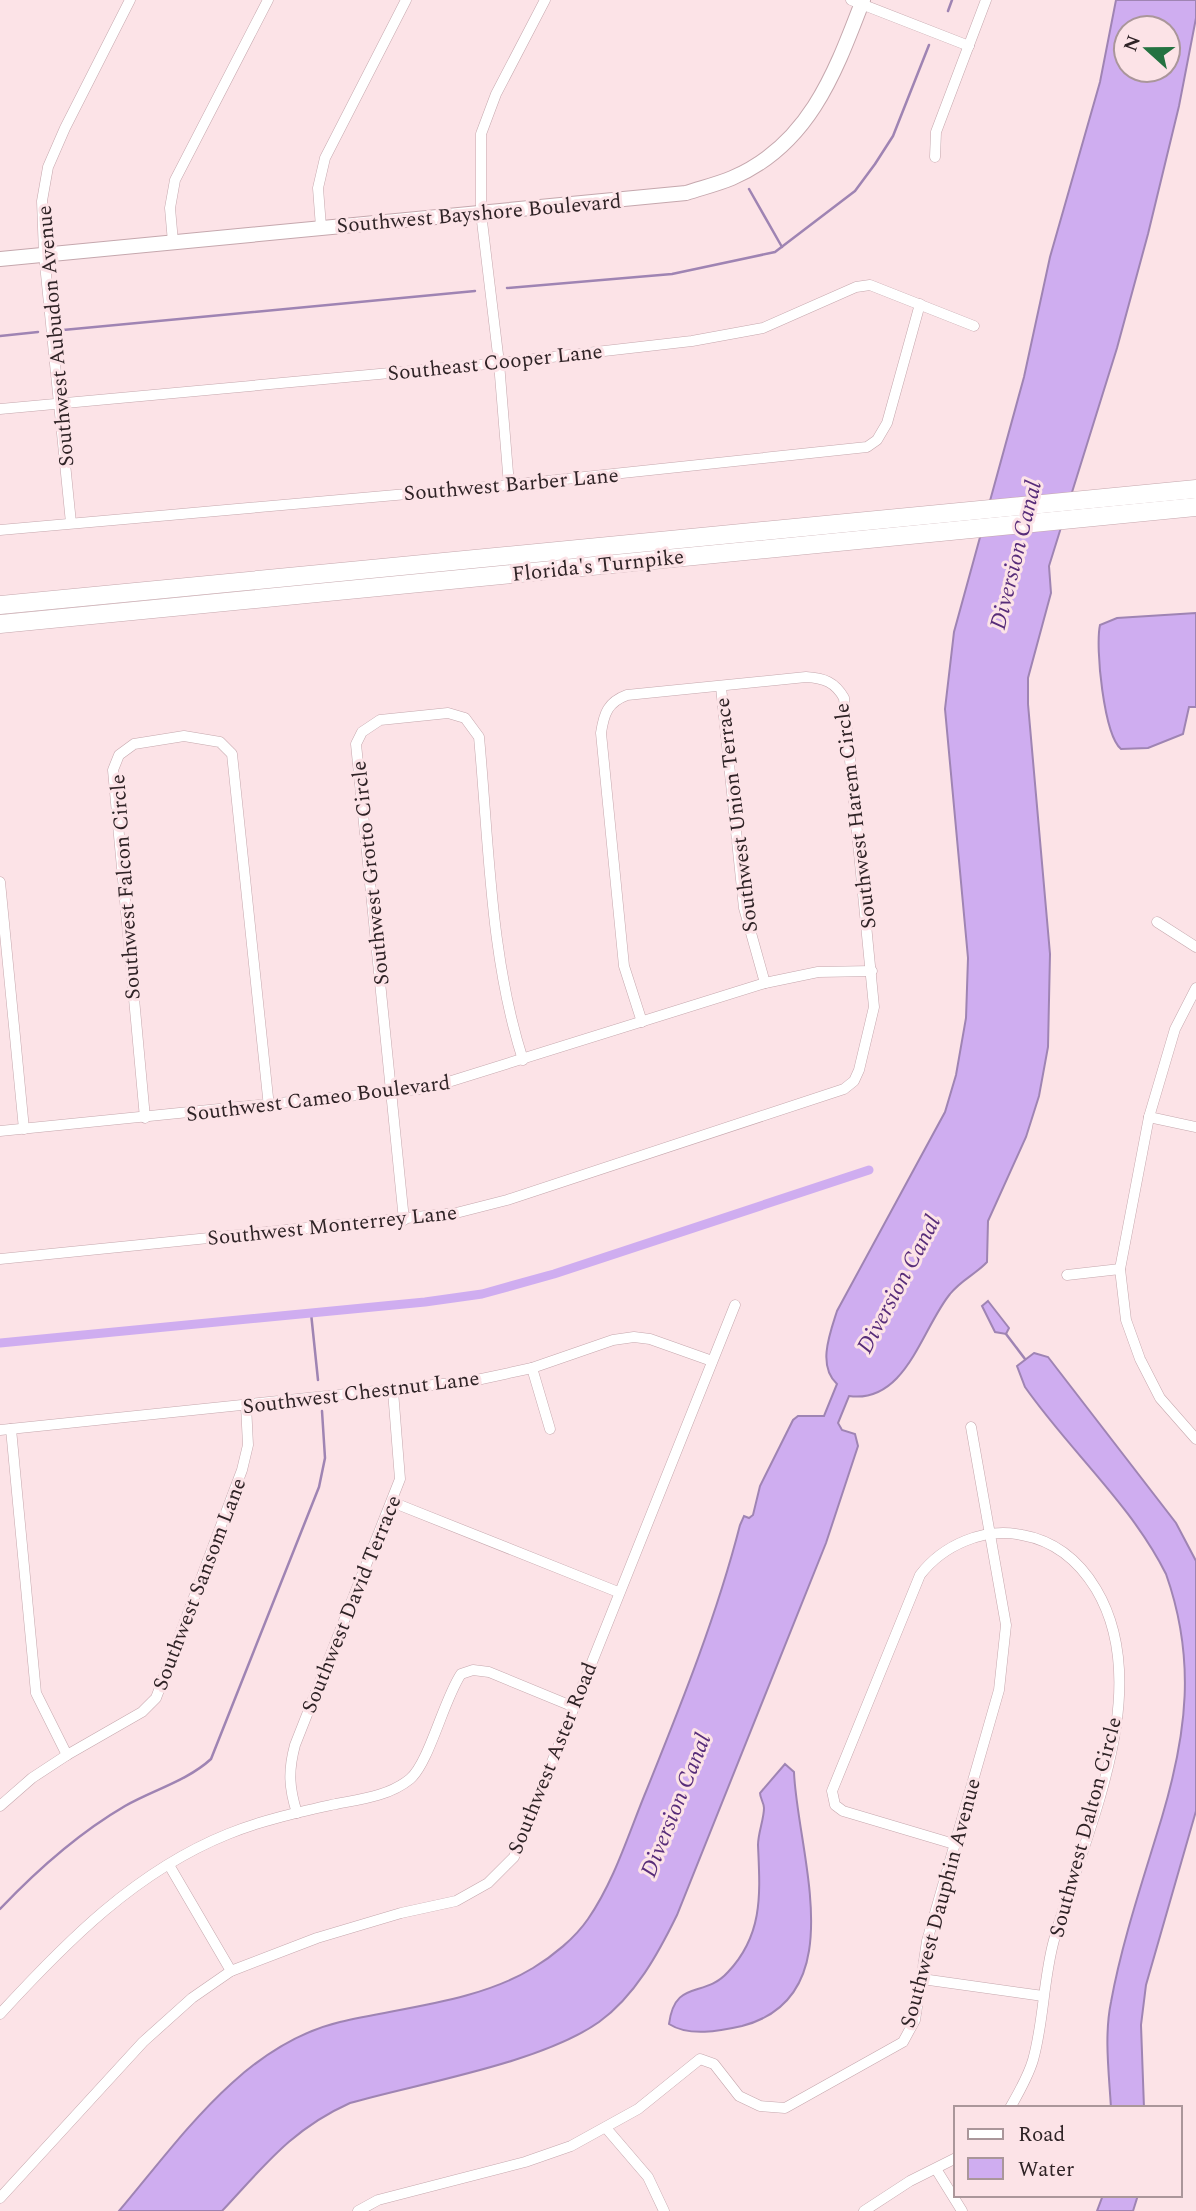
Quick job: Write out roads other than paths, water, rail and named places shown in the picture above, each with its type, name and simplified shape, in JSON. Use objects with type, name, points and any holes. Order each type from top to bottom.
[{"type":"highway","name":"Florida's Turnpike","points":[[0,624],[964,519],[1082,499],[1196,489]]},
{"type":"highway","name":"Florida's Turnpike","points":[[0,605],[964,519],[1076,517],[1196,507]]},
{"type":"street","name":"Southwest Aubudon Avenue","points":[[71,523],[44,254],[42,201],[48,167],[131,0]]},
{"type":"street","points":[[173,242],[170,208],[175,180],[268,0]]},
{"type":"street","points":[[321,227],[318,188],[325,158],[406,0]]},
{"type":"street","points":[[509,485],[499,363],[481,213],[481,134],[496,94],[545,0]]},
{"type":"street","points":[[935,158],[936,132],[986,0]]},
{"type":"street","name":"Southwest Bayshore Boulevard","points":[[0,259],[686,193],[732,178],[770,157],[796,134],[816,107],[845,47],[858,1]]},
{"type":"street","points":[[858,1],[969,46]]},
{"type":"street","name":"Southeast Cooper Lane","points":[[0,409],[499,363],[692,341],[763,328],[856,287],[870,285],[974,326]]},
{"type":"street","name":"Southwest Barber Lane","points":[[0,530],[509,485],[867,447],[877,440],[887,423],[920,304]]},
{"type":"street","name":"Southwest Harem Circle","points":[[642,1022],[624,966],[601,733],[604,714],[615,700],[627,695],[806,677],[822,678],[837,686],[844,698],[873,971],[874,1007],[854,1081]]},
{"type":"street","name":"Southwest Union Terrace","points":[[721,687],[744,908],[765,983]]},
{"type":"street","name":"Southwest Grotto Circle","points":[[404,1220],[356,744],[362,732],[380,720],[448,713],[465,718],[478,737],[502,974],[510,1018],[523,1060]]},
{"type":"street","name":"Southwest Falcon Circle","points":[[145,1118],[113,770],[119,755],[134,744],[184,736],[220,742],[232,754],[269,1107]]},
{"type":"street","points":[[0,882],[24,1129]]},
{"type":"street","points":[[1157,922],[1196,947]]},
{"type":"street","name":"Southwest Cameo Boulevard","points":[[0,1131],[392,1094],[451,1083],[765,983],[818,972],[873,971]]},
{"type":"street","points":[[1196,988],[1175,1029],[1149,1117],[1120,1269],[1126,1321],[1140,1359],[1160,1398],[1196,1439]]},
{"type":"street","name":"Southwest Monterrey Lane","points":[[0,1259],[456,1213],[508,1200],[831,1095],[854,1081]]},
{"type":"street","points":[[1149,1117],[1196,1127]]},
{"type":"street","points":[[1068,1275],[1120,1269]]},
{"type":"street","name":"Southwest Aster Road","points":[[0,2198],[143,2042],[192,1998],[231,1970],[317,1937],[401,1913],[456,1901],[488,1883],[514,1857],[735,1305]]},
{"type":"street","name":"Southwest Chestnut Lane","points":[[5,1429],[472,1381],[532,1368],[613,1340],[634,1336],[712,1361]]},
{"type":"street","points":[[532,1368],[550,1429]]},
{"type":"street","name":"Southwest David Terrace","points":[[298,1813],[290,1790],[288,1770],[295,1745],[400,1479],[393,1391]]},
{"type":"street","name":"Southwest Sansom Lane","points":[[0,1806],[67,1755],[142,1712],[156,1698],[242,1470],[248,1445],[246,1405]]},
{"type":"street","name":"Southwest Dauphin Avenue","points":[[607,2128],[656,2095],[694,2061],[704,2059],[714,2064],[739,2095],[760,2106],[785,2108],[903,2042],[915,2020],[927,1941],[999,1690],[1006,1625],[971,1427]]},
{"type":"street","points":[[5,1429],[36,1693],[67,1755]]},
{"type":"street","points":[[393,1502],[618,1592]]},
{"type":"street","name":"Southwest Dalton Circle","points":[[954,1844],[838,1809],[832,1791],[914,1585],[927,1566],[943,1552],[969,1539],[989,1534],[1019,1534],[1048,1542],[1084,1570],[1111,1613],[1120,1656],[1116,1729],[1053,1944],[1033,2059],[1011,2106]]},
{"type":"street","points":[[0,2014],[64,1944],[104,1909],[169,1865],[228,1833],[298,1813],[394,1791],[414,1776],[449,1692],[461,1674],[473,1670],[489,1672],[574,1707]]},
{"type":"street","points":[[169,1865],[231,1970]]},
{"type":"street","points":[[922,1979],[1043,1996]]},
{"type":"street","points":[[358,2211],[378,2200],[549,2155],[607,2128],[648,2177],[664,2211]]},
{"type":"street","points":[[864,2211],[910,2181],[954,2159]]},
{"type":"street","points":[[936,2169],[962,2211]]},
{"type":"water","name":"Diversion Canal","points":[[1116,0],[1196,0],[1196,18],[1179,106],[1148,234],[1117,348],[1049,566],[1051,593],[1028,678],[1050,954],[1048,1047],[1039,1096],[1026,1137],[988,1221],[987,1262],[950,1294],[899,1376],[885,1388],[869,1395],[849,1396],[838,1423],[842,1430],[855,1434],[858,1446],[826,1543],[677,1915],[662,1945],[624,2000],[599,2022],[575,2036],[513,2060],[350,2103],[295,2136],[222,2211],[119,2211],[216,2098],[273,2051],[305,2034],[340,2022],[464,1996],[511,1979],[556,1952],[577,1933],[606,1888],[698,1658],[740,1525],[744,1516],[749,1518],[753,1515],[760,1486],[793,1420],[798,1416],[824,1416],[837,1384],[831,1377],[826,1359],[837,1311],[945,1112],[956,1075],[966,1018],[968,958],[945,709],[954,632],[1024,377],[1050,257],[1100,82],[1112,20],[1112,84],[1182,84],[1182,14],[1113,14]]},
{"type":"water","points":[[1196,613],[1196,707],[1189,707],[1183,734],[1148,748],[1121,749],[1110,727],[1102,690],[1100,625],[1117,618]]},
{"type":"water","points":[[988,1301],[1009,1328],[1006,1334],[995,1332],[982,1306]]},
{"type":"water","points":[[1034,1353],[1048,1357],[1176,1523],[1196,1561],[1196,1811],[1146,1985],[1141,2025],[1144,2106],[1111,2106],[1108,2028],[1121,1956],[1171,1786],[1177,1756],[1185,1696],[1182,1636],[1166,1574],[1152,1548],[1118,1501],[1042,1410],[1025,1387],[1017,1366]]},
{"type":"water","points":[[785,1764],[794,1772],[811,1918],[808,1954],[798,1985],[777,2010],[742,2026],[705,2032],[677,2028],[669,2024],[677,2000],[684,1994],[719,1980],[740,1958],[748,1943],[754,1928],[759,1896],[758,1840],[764,1808],[760,1793]]},
{"type":"water","points":[[1102,2197],[1137,2197],[1133,2211],[1097,2211]]},
{"type":"waterway","points":[[948,11],[952,0]]},
{"type":"waterway","points":[[507,288],[672,274],[775,252],[855,191],[893,136],[929,45]]},
{"type":"waterway","points":[[749,189],[782,247]]},
{"type":"waterway","points":[[63,330],[475,291]]},
{"type":"waterway","points":[[0,336],[38,332]]},
{"type":"waterway","points":[[0,1343],[425,1302],[482,1294],[554,1274],[869,1170]]},
{"type":"waterway","points":[[311,1313],[318,1380]]},
{"type":"waterway","points":[[1006,1334],[1025,1359]]},
{"type":"waterway","points":[[0,1909],[74,1840],[125,1806],[181,1779],[211,1759],[319,1487],[325,1458],[322,1411]]}]
